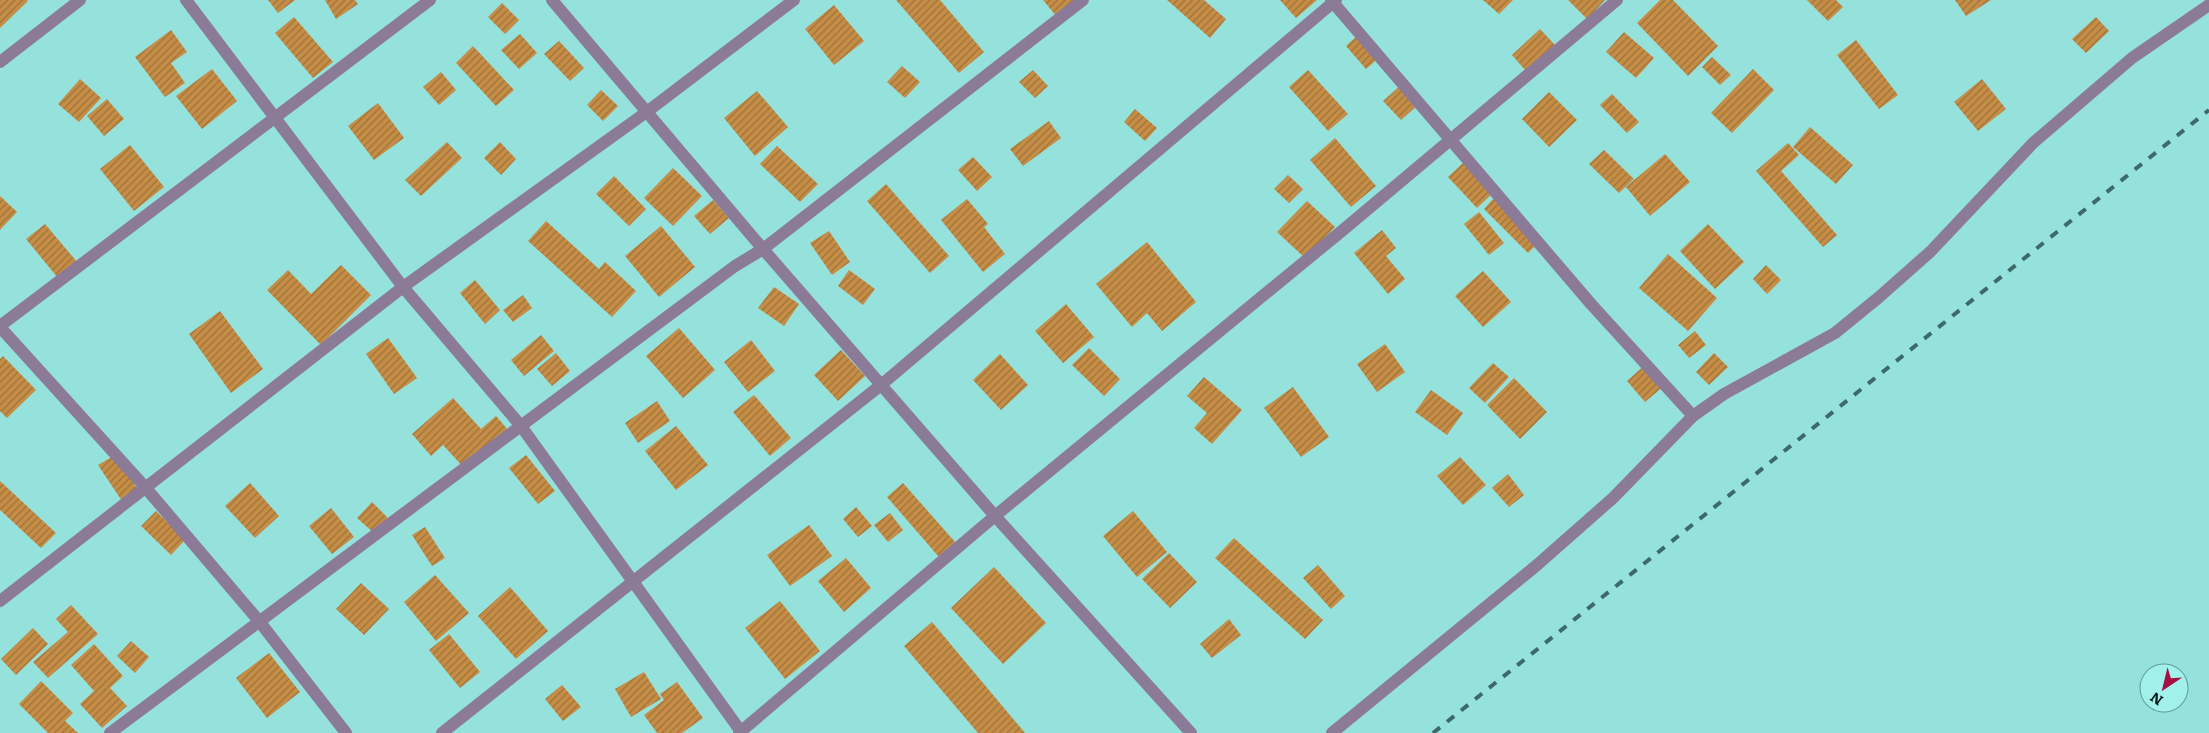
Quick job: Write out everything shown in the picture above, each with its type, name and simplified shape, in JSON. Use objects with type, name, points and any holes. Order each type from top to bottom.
[{"type":"street","points":[[0,62],[80,0]]},
{"type":"street","points":[[186,0],[403,287],[521,426],[741,733],[995,516],[1451,140],[1617,0]]},
{"type":"street","points":[[346,733],[259,621],[145,487],[0,327],[430,0]]},
{"type":"street","points":[[552,0],[763,249],[995,516],[1192,733]]},
{"type":"street","points":[[0,601],[403,287],[648,111],[794,0]]},
{"type":"street","points":[[110,733],[735,266],[763,249],[1083,0]]},
{"type":"street","points":[[442,733],[881,385],[1333,1],[1591,304],[1693,416]]},
{"type":"street","points":[[1332,733],[1537,565],[1613,498],[1693,416],[1724,394],[1835,333],[1930,252],[2033,143],[2132,58],[2209,5]]},
{"type":"building","points":[[0,0],[27,0],[28,1],[0,28]]},
{"type":"building","points":[[268,0],[295,0],[278,13]]},
{"type":"building","points":[[325,0],[355,0],[358,4],[336,19]]},
{"type":"building","points":[[896,0],[940,0],[984,52],[959,73]]},
{"type":"building","points":[[1043,0],[1079,0],[1057,17]]},
{"type":"building","points":[[1167,0],[1204,0],[1226,19],[1210,38]]},
{"type":"building","points":[[1280,0],[1317,0],[1296,18]]},
{"type":"building","points":[[1483,0],[1513,0],[1499,14]]},
{"type":"building","points":[[1568,0],[1605,0],[1587,19]]},
{"type":"building","points":[[1660,0],[1673,0],[1718,46],[1688,76],[1637,23]]},
{"type":"building","points":[[1807,0],[1836,0],[1843,7],[1828,21]]},
{"type":"building","points":[[1955,0],[1991,0],[1966,16]]},
{"type":"building","points":[[502,3],[519,20],[505,34],[488,17]]},
{"type":"building","points":[[834,5],[864,41],[834,65],[805,29]]},
{"type":"building","points":[[294,17],[333,62],[313,78],[275,33]]},
{"type":"building","points":[[2096,17],[2109,31],[2086,53],[2072,39]]},
{"type":"building","points":[[1540,29],[1555,45],[1526,71],[1512,55]]},
{"type":"building","points":[[171,30],[187,52],[171,63],[185,83],[165,97],[135,57]]},
{"type":"building","points":[[1624,32],[1654,58],[1636,78],[1606,52]]},
{"type":"building","points":[[1360,33],[1381,56],[1366,69],[1346,46]]},
{"type":"building","points":[[520,34],[537,53],[519,69],[501,50]]},
{"type":"building","points":[[1856,40],[1898,95],[1879,109],[1837,55]]},
{"type":"building","points":[[559,41],[584,68],[570,81],[544,54]]},
{"type":"building","points":[[473,46],[514,90],[496,106],[456,63]]},
{"type":"building","points":[[1712,57],[1731,75],[1720,85],[1702,67]]},
{"type":"building","points":[[902,66],[920,82],[905,98],[887,82]]},
{"type":"building","points":[[212,69],[237,101],[202,129],[176,96]]},
{"type":"building","points":[[1753,69],[1774,90],[1732,133],[1711,113]]},
{"type":"building","points":[[1033,70],[1048,86],[1035,98],[1019,82]]},
{"type":"building","points":[[1308,70],[1348,114],[1328,131],[1289,87]]},
{"type":"building","points":[[441,72],[456,90],[439,105],[423,87]]},
{"type":"building","points":[[80,79],[101,98],[79,122],[58,104]]},
{"type":"building","points":[[1982,79],[2006,109],[1978,131],[1954,102]]},
{"type":"building","points":[[1401,85],[1418,105],[1401,120],[1383,101]]},
{"type":"building","points":[[601,90],[618,106],[603,121],[587,105]]},
{"type":"building","points":[[757,91],[788,127],[755,156],[724,118]]},
{"type":"building","points":[[1549,92],[1577,120],[1549,147],[1522,119]]},
{"type":"building","points":[[1612,94],[1639,122],[1627,133],[1600,105]]},
{"type":"building","points":[[107,99],[124,119],[104,136],[87,116]]},
{"type":"building","points":[[378,103],[404,138],[374,160],[348,126]]},
{"type":"building","points":[[1135,109],[1157,128],[1145,141],[1124,122]]},
{"type":"building","points":[[1049,121],[1061,138],[1023,166],[1010,149]]},
{"type":"building","points":[[1810,127],[1853,165],[1836,184],[1793,147]]},
{"type":"building","points":[[1335,138],[1376,186],[1351,207],[1310,160]]},
{"type":"building","points":[[447,142],[462,158],[421,196],[405,180]]},
{"type":"building","points":[[500,142],[516,159],[501,175],[484,158]]},
{"type":"building","points":[[1788,143],[1799,155],[1781,171],[1837,235],[1823,247],[1756,171]]},
{"type":"building","points":[[130,145],[164,187],[134,211],[100,169]]},
{"type":"building","points":[[777,146],[818,184],[800,202],[760,164]]},
{"type":"building","points":[[1604,150],[1634,179],[1619,193],[1589,164]]},
{"type":"building","points":[[1665,154],[1690,182],[1650,216],[1626,187]]},
{"type":"building","points":[[973,157],[992,177],[977,191],[958,170]]},
{"type":"building","points":[[1464,162],[1493,193],[1477,208],[1448,177]]},
{"type":"building","points":[[673,168],[702,196],[673,226],[644,198]]},
{"type":"building","points":[[1288,175],[1303,189],[1289,203],[1274,189]]},
{"type":"building","points":[[614,176],[646,209],[629,226],[596,194]]},
{"type":"building","points":[[886,184],[949,256],[930,273],[867,201]]},
{"type":"building","points":[[0,196],[17,212],[0,230]]},
{"type":"building","points":[[1495,197],[1540,241],[1528,253],[1484,209]]},
{"type":"building","points":[[967,199],[988,224],[984,227],[1005,254],[983,272],[941,220]]},
{"type":"building","points":[[713,200],[729,218],[710,234],[694,216]]},
{"type":"building","points":[[1307,201],[1335,227],[1305,258],[1277,232]]},
{"type":"building","points":[[1479,212],[1504,243],[1489,255],[1464,224]]},
{"type":"building","points":[[546,221],[599,269],[605,262],[636,291],[612,317],[528,241]]},
{"type":"building","points":[[45,224],[78,263],[58,278],[26,239]]},
{"type":"building","points":[[1708,224],[1744,262],[1715,289],[1680,251]]},
{"type":"building","points":[[661,226],[695,267],[659,297],[625,256]]},
{"type":"building","points":[[1382,230],[1396,248],[1386,256],[1405,279],[1388,294],[1354,253]]},
{"type":"building","points":[[829,231],[850,262],[832,275],[810,243]]},
{"type":"building","points":[[1147,242],[1196,302],[1162,331],[1147,313],[1132,327],[1096,284]]},
{"type":"building","points":[[1668,254],[1717,298],[1688,331],[1639,288]]},
{"type":"building","points":[[341,265],[371,295],[321,345],[267,290],[288,270],[311,294]]},
{"type":"building","points":[[1766,265],[1781,280],[1767,294],[1753,279]]},
{"type":"building","points":[[849,270],[875,289],[863,305],[838,286]]},
{"type":"building","points":[[1483,271],[1511,302],[1483,327],[1455,296]]},
{"type":"building","points":[[475,280],[500,310],[485,324],[460,293]]},
{"type":"building","points":[[774,287],[799,304],[784,326],[758,308]]},
{"type":"building","points":[[523,295],[532,308],[513,322],[503,310]]},
{"type":"building","points":[[1066,304],[1094,337],[1063,363],[1035,331]]},
{"type":"building","points":[[220,311],[263,369],[231,393],[189,334]]},
{"type":"building","points":[[679,328],[715,370],[683,398],[646,356]]},
{"type":"building","points":[[1695,331],[1706,345],[1689,358],[1678,345]]},
{"type":"building","points":[[541,335],[554,351],[524,376],[511,360]]},
{"type":"building","points":[[388,338],[417,378],[394,394],[366,354]]},
{"type":"building","points":[[751,340],[775,371],[748,392],[724,362]]},
{"type":"building","points":[[1385,344],[1405,372],[1377,392],[1357,364]]},
{"type":"building","points":[[1089,348],[1120,379],[1104,396],[1072,365]]},
{"type":"building","points":[[841,350],[865,376],[838,401],[814,375]]},
{"type":"building","points":[[556,353],[570,371],[552,386],[537,369]]},
{"type":"building","points":[[1714,353],[1728,367],[1709,385],[1696,372]]},
{"type":"building","points":[[1000,354],[1028,385],[1001,410],[973,380]]},
{"type":"building","points":[[3,356],[36,390],[7,418],[0,411],[0,359]]},
{"type":"building","points":[[1493,363],[1509,377],[1485,403],[1469,388]]},
{"type":"building","points":[[1646,364],[1665,385],[1645,402],[1627,381]]},
{"type":"building","points":[[1204,377],[1242,410],[1212,444],[1194,428],[1207,413],[1187,396]]},
{"type":"building","points":[[1514,378],[1547,412],[1520,439],[1487,405]]},
{"type":"building","points":[[1293,387],[1329,437],[1301,457],[1264,408]]},
{"type":"building","points":[[1431,390],[1463,413],[1447,435],[1415,412]]},
{"type":"building","points":[[754,395],[791,438],[770,456],[733,412]]},
{"type":"building","points":[[453,398],[481,429],[496,416],[509,431],[465,469],[443,445],[431,456],[412,434]]},
{"type":"building","points":[[657,401],[670,421],[638,443],[625,423]]},
{"type":"building","points":[[676,426],[708,465],[676,490],[645,451]]},
{"type":"building","points":[[115,455],[138,490],[122,501],[98,465]]},
{"type":"building","points":[[526,455],[555,491],[538,504],[509,468]]},
{"type":"building","points":[[1460,457],[1486,485],[1463,505],[1437,476]]},
{"type":"building","points":[[1508,474],[1524,495],[1509,507],[1492,488]]},
{"type":"building","points":[[0,481],[56,533],[41,548],[0,510]]},
{"type":"building","points":[[250,483],[279,516],[255,538],[225,506]]},
{"type":"building","points":[[903,483],[956,543],[939,557],[887,497]]},
{"type":"building","points":[[372,502],[389,519],[375,534],[357,518]]},
{"type":"building","points":[[856,507],[872,526],[858,537],[843,519]]},
{"type":"building","points":[[331,508],[354,537],[332,554],[309,526]]},
{"type":"building","points":[[156,511],[185,540],[171,555],[141,526]]},
{"type":"building","points":[[1133,511],[1167,552],[1137,577],[1103,536]]},
{"type":"building","points":[[890,513],[903,530],[888,542],[874,525]]},
{"type":"building","points":[[809,525],[832,556],[790,586],[767,555]]},
{"type":"building","points":[[425,527],[445,558],[432,566],[412,535]]},
{"type":"building","points":[[1234,538],[1323,620],[1305,639],[1215,558]]},
{"type":"building","points":[[1169,553],[1197,582],[1170,608],[1142,579]]},
{"type":"building","points":[[846,558],[871,588],[844,612],[818,581]]},
{"type":"building","points":[[1318,565],[1345,596],[1331,609],[1303,578]]},
{"type":"building","points":[[994,567],[1046,623],[1003,664],[951,608]]},
{"type":"building","points":[[435,575],[469,613],[436,641],[404,602]]},
{"type":"building","points":[[361,583],[389,609],[364,635],[336,609]]},
{"type":"building","points":[[510,587],[548,631],[516,659],[478,616]]},
{"type":"building","points":[[780,601],[820,651],[785,679],[745,628]]},
{"type":"building","points":[[71,605],[98,634],[48,678],[33,662],[68,632],[56,619]]},
{"type":"building","points":[[1229,619],[1241,635],[1212,658],[1200,644]]},
{"type":"building","points":[[932,622],[1025,733],[978,733],[904,646]]},
{"type":"building","points":[[33,628],[48,644],[16,675],[1,659]]},
{"type":"building","points":[[449,634],[480,672],[460,688],[429,650]]},
{"type":"building","points":[[131,641],[149,657],[135,673],[117,656]]},
{"type":"building","points":[[94,644],[123,676],[110,688],[127,706],[102,728],[80,704],[94,691],[71,665]]},
{"type":"building","points":[[269,653],[300,692],[267,718],[236,678]]},
{"type":"building","points":[[644,672],[661,699],[631,717],[615,689]]},
{"type":"building","points":[[41,681],[73,713],[65,721],[78,733],[48,733],[19,704]]},
{"type":"building","points":[[677,682],[703,718],[682,733],[657,733],[644,715],[664,700],[660,694]]},
{"type":"building","points":[[562,685],[581,707],[563,721],[545,699]]},
{"type":"railway","points":[[1433,733],[2209,110]]}]
